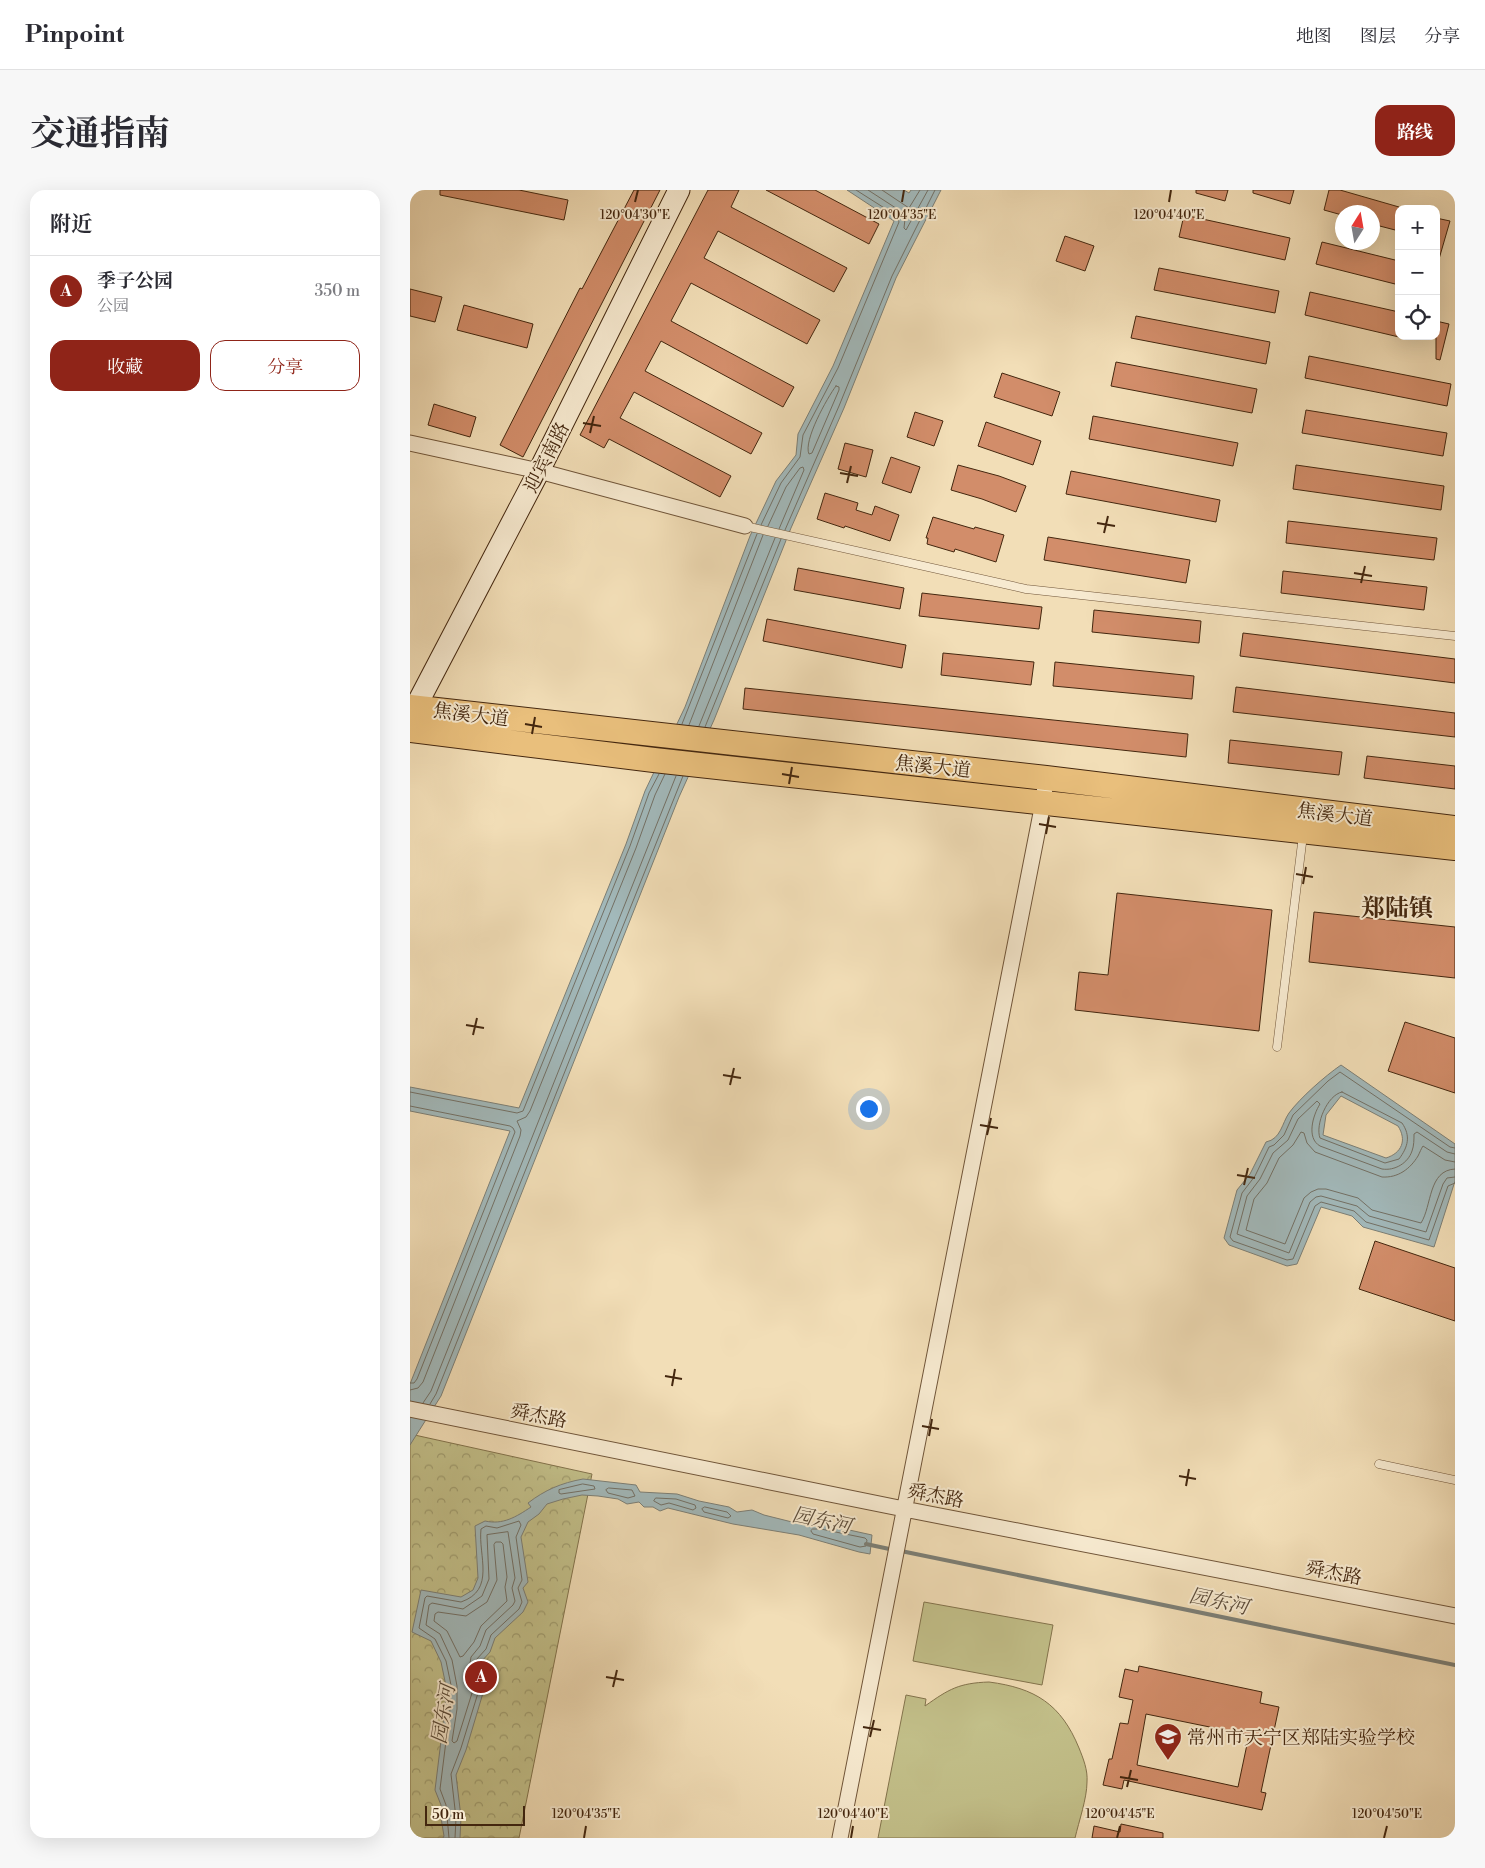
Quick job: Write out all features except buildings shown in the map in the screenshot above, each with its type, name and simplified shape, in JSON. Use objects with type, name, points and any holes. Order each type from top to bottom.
[{"type":"main road","name":"焦溪大道","points":[[411,717],[662,736],[1046,778],[1455,828]]},
{"type":"main road","name":"焦溪大道","points":[[411,717],[654,760],[1455,848]]},
{"type":"street","name":"迎宾南路","points":[[411,717],[539,471],[679,190]]},
{"type":"street","points":[[410,443],[539,471],[746,526]]},
{"type":"street","points":[[840,1838],[1043,803],[1046,778]]},
{"type":"street","name":"舜杰路","points":[[410,1410],[904,1509],[1455,1616]]},
{"type":"lane","points":[[746,526],[1026,588],[1455,636]]},
{"type":"lane","points":[[1276,1046],[1303,830]]},
{"type":"lane","points":[[1379,1464],[1455,1480]]},
{"type":"green space","points":[[410,1434],[592,1474],[519,1838],[410,1838]]},
{"type":"green space","points":[[924,1602],[1053,1625],[1042,1685],[913,1661]]},
{"type":"green space","points":[[989,1682],[1033,1694],[1055,1709],[1072,1733],[1084,1760],[1087,1778],[1087,1788],[1075,1838],[878,1838],[906,1695],[926,1699],[925,1706],[955,1688]]},
{"type":"water","points":[[847,190],[904,190],[909,193],[911,190],[941,190],[896,278],[844,408],[791,528],[714,720],[679,797],[441,1396],[410,1445],[410,1384],[510,1131],[410,1111],[410,1087],[519,1108],[626,844],[645,791],[685,707],[750,536],[776,481],[796,455],[798,434],[833,366],[894,221]]},
{"type":"water","points":[[1341,1065],[1455,1144],[1455,1181],[1434,1247],[1363,1227],[1352,1216],[1321,1207],[1297,1264],[1287,1266],[1229,1245],[1224,1238],[1237,1190],[1250,1174],[1266,1142],[1275,1138],[1294,1107]],"holes":[[[1341,1096],[1398,1126],[1402,1136],[1401,1145],[1396,1153],[1386,1158],[1323,1135],[1326,1115]]]},
{"type":"water","points":[[583,1479],[636,1485],[640,1492],[677,1494],[729,1507],[737,1512],[752,1510],[792,1522],[822,1524],[872,1535],[870,1554],[799,1535],[733,1524],[668,1508],[660,1511],[653,1507],[644,1507],[639,1502],[627,1504],[618,1499],[582,1495],[547,1504],[539,1514],[528,1522],[521,1537],[528,1582],[523,1588],[528,1602],[523,1612],[495,1638],[490,1652],[481,1662],[479,1675],[483,1693],[466,1750],[456,1775],[461,1817],[460,1838],[443,1838],[441,1805],[435,1790],[446,1686],[441,1662],[431,1641],[412,1632],[421,1590],[461,1597],[473,1590],[478,1578],[475,1526],[485,1521],[498,1522],[515,1517],[531,1507],[528,1503],[541,1494],[560,1485]]},
{"type":"waterway","name":"园东河","points":[[866,1544],[894,1550]]},
{"type":"waterway","name":"园东河","points":[[901,1551],[1455,1665]]},
{"type":"place","name":"季子公园","points":[[481,1677]]},
{"type":"place","name":"常州市天宁区郑陆实验学校","points":[[1168,1761]]},
{"type":"district","name":"郑陆镇","points":[[1397,908]]}]
